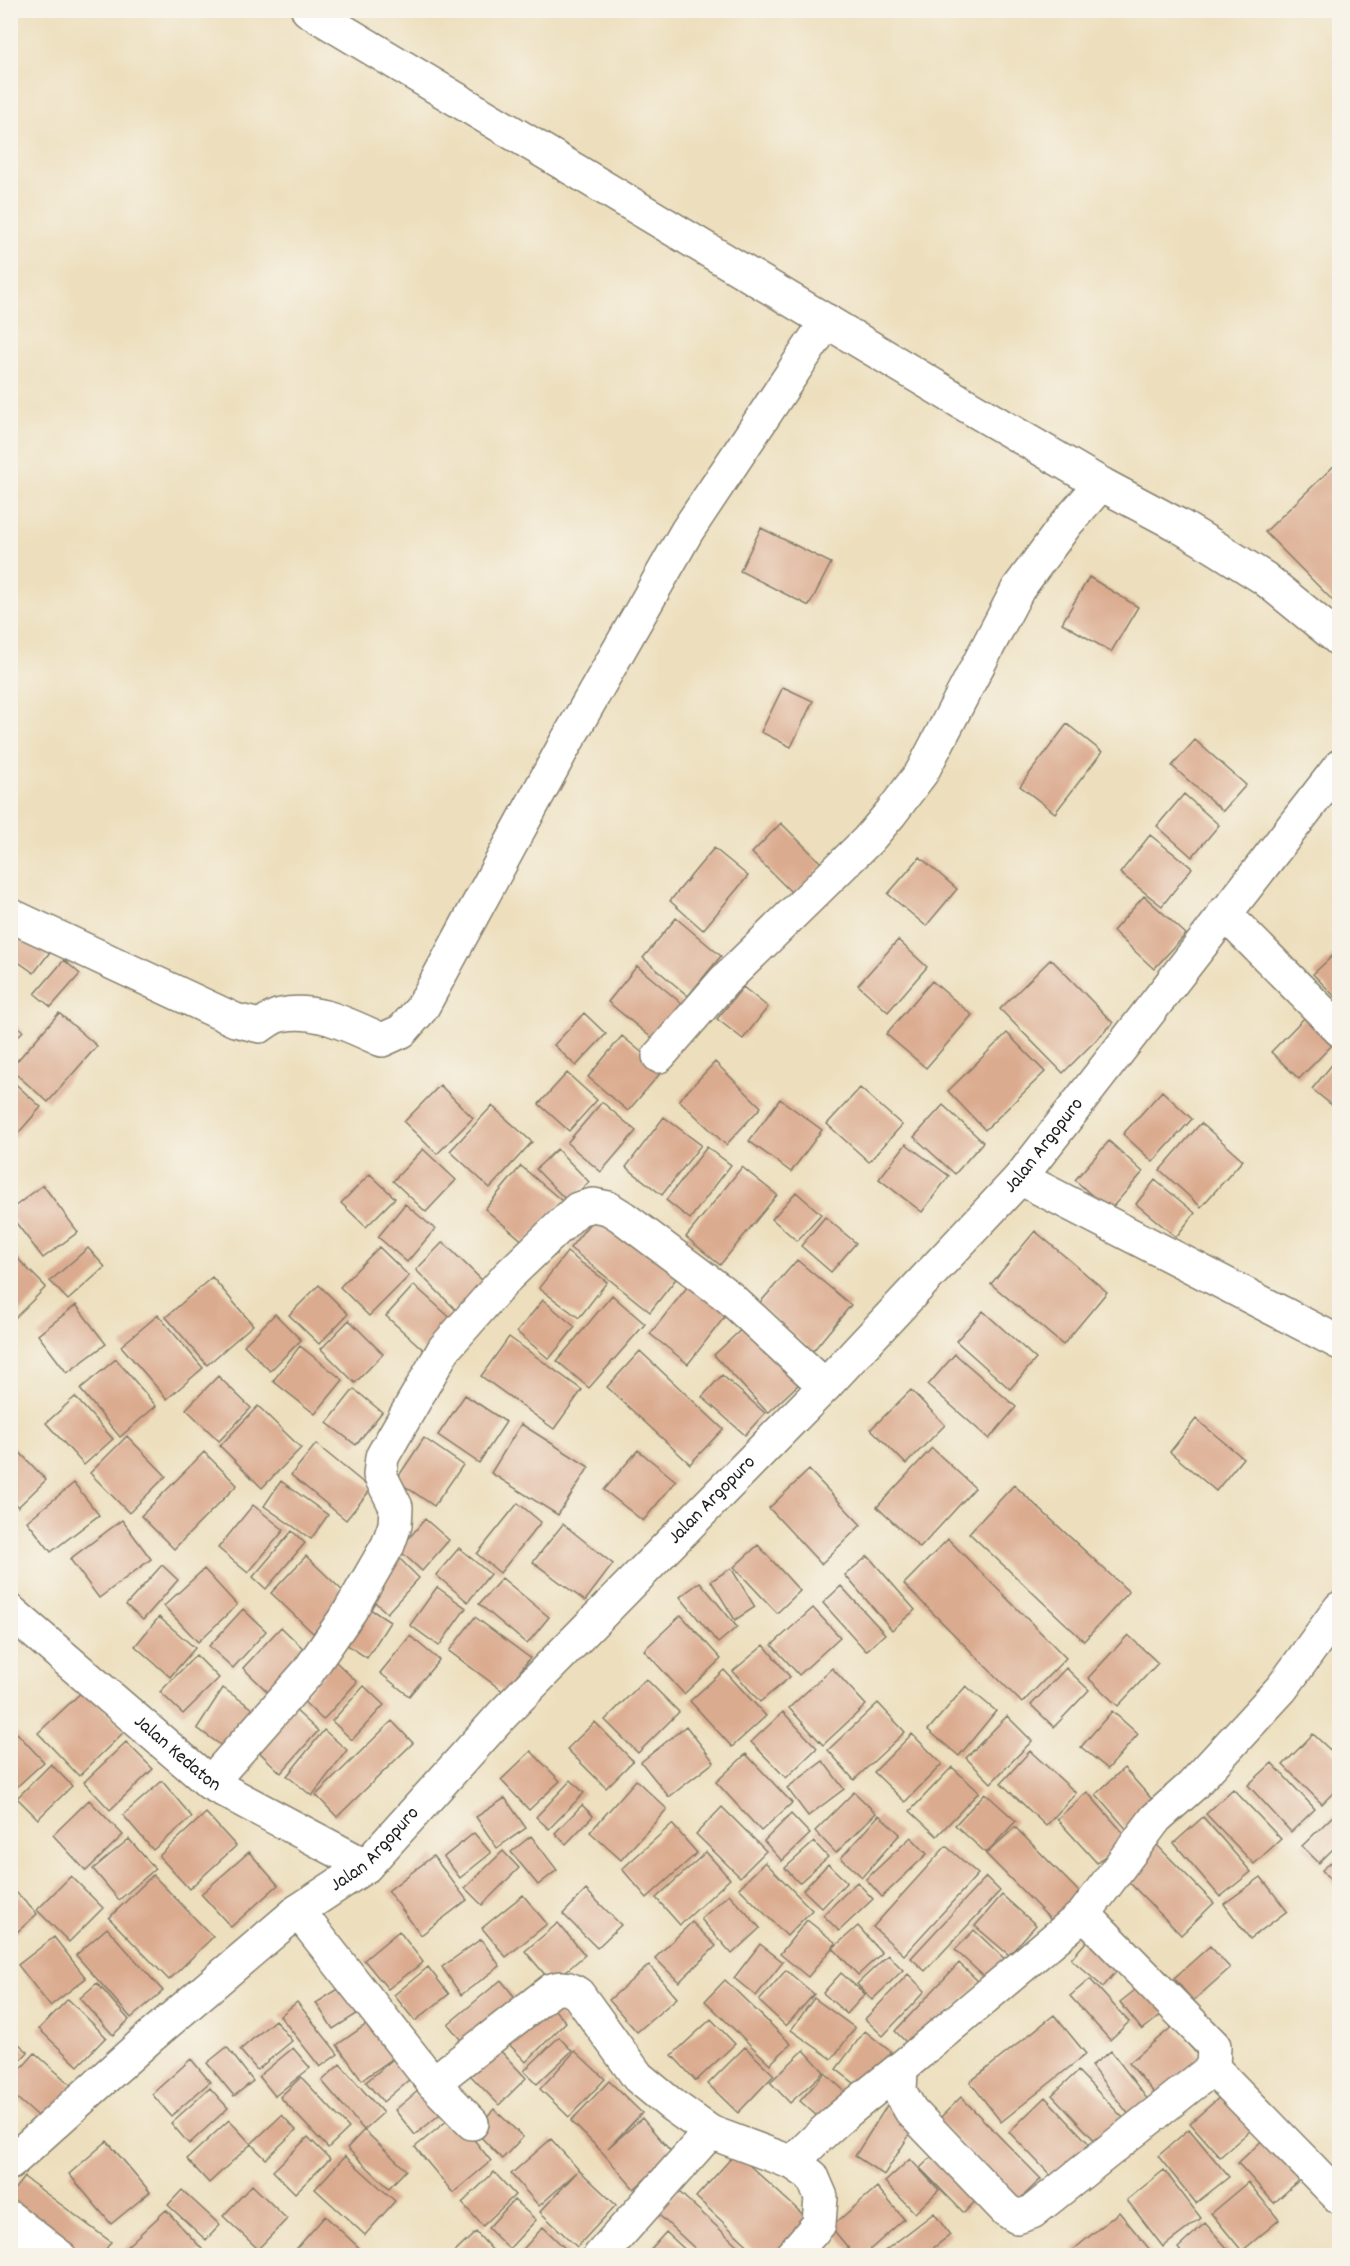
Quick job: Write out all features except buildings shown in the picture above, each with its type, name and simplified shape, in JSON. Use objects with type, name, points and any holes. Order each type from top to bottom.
[{"type":"street","points":[[308,10],[1101,484],[1178,525],[1264,578],[1340,640]]},
{"type":"street","points":[[10,915],[235,1020],[260,1026],[279,1015],[308,1012],[348,1025],[381,1040],[402,1031],[422,1008],[563,748],[687,531],[827,321]]},
{"type":"street","points":[[659,1056],[724,981],[868,840],[891,813],[922,772],[1018,589],[1066,524],[1101,484]]},
{"type":"street","name":"Jalan Argopuro","points":[[15,2150],[298,1911],[366,1866],[503,1714],[825,1386],[1020,1178],[1340,766]]},
{"type":"street","points":[[1224,913],[1340,1030]]},
{"type":"street","points":[[1020,1178],[1340,1343]]},
{"type":"street","points":[[210,1783],[308,1672],[350,1611],[388,1545],[395,1526],[396,1507],[380,1475],[382,1457],[444,1349],[508,1276],[578,1209],[593,1205],[601,1206],[621,1216],[729,1297],[825,1386]]},
{"type":"street","points":[[793,2163],[807,2147],[845,2113],[1084,1914],[1156,1818],[1192,1786],[1282,1688],[1340,1608]]},
{"type":"street","name":"Jalan Kedaton","points":[[10,1611],[210,1783],[366,1866]]},
{"type":"street","points":[[298,1911],[433,2083],[472,2123]]},
{"type":"street","points":[[1084,1914],[1214,2046],[1213,2068],[1340,2198]]},
{"type":"street","points":[[433,2083],[552,1990],[561,1986],[578,1994],[638,2077],[672,2105],[710,2132],[793,2163],[812,2176],[821,2197],[819,2224],[791,2256]]},
{"type":"street","points":[[901,2068],[900,2092],[911,2111],[1006,2210],[1017,2217],[1032,2212],[1213,2068]]},
{"type":"street","points":[[600,2256],[710,2132]]},
{"type":"street","points":[[10,2218],[59,2256]]}]
